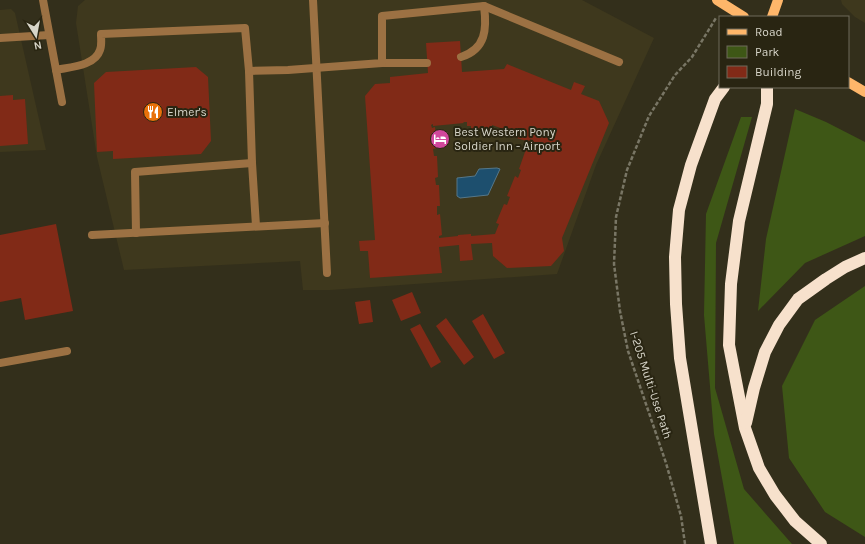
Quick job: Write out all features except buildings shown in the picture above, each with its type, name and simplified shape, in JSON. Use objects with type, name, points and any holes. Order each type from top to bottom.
[{"type":"highway","points":[[711,544],[680,358],[676,304],[675,258],[679,210],[691,165],[715,99],[723,88]]},
{"type":"highway","points":[[767,88],[767,104],[740,221],[731,284],[729,345],[745,428],[759,468],[775,495],[795,521],[821,544]]},
{"type":"highway","points":[[745,428],[754,388],[765,352],[779,325],[798,299],[845,267],[865,258]]},
{"type":"main road","points":[[772,16],[778,0]]},
{"type":"main road","points":[[720,2],[742,16]]},
{"type":"main road","points":[[849,83],[865,92]]},
{"type":"street","points":[[43,0],[62,102]]},
{"type":"street","points":[[312,0],[327,273]]},
{"type":"street","points":[[382,63],[382,16],[484,6],[619,62]]},
{"type":"street","points":[[461,57],[469,55],[476,49],[483,39],[486,21],[484,6]]},
{"type":"street","points":[[56,70],[91,61],[96,58],[101,49],[101,34],[244,28],[249,71],[256,226]]},
{"type":"street","points":[[0,38],[49,35]]},
{"type":"street","points":[[249,71],[316,69],[382,63],[427,63]]},
{"type":"street","points":[[136,233],[135,172],[252,163]]},
{"type":"street","points":[[92,235],[324,223]]},
{"type":"street","points":[[0,364],[66,351]]},
{"type":"path","name":"I-205 Multi-Use Path","points":[[685,544],[681,516],[666,463],[628,351],[620,311],[614,264],[616,217],[627,170],[649,116],[675,76],[692,57],[720,2]]},
{"type":"shaded area","points":[[85,0],[582,0],[654,38],[596,165],[557,274],[330,290],[303,290],[300,261],[124,270],[97,157],[76,23],[78,6]]},
{"type":"shaded area","points":[[841,0],[865,0],[865,23],[855,17],[842,4]]},
{"type":"shaded area","points":[[11,9],[15,13],[46,150],[0,152],[0,10]]},
{"type":"green space","points":[[795,109],[826,122],[865,142],[865,236],[805,263],[758,311],[766,239]]},
{"type":"green space","points":[[741,117],[752,117],[716,243],[715,388],[744,489],[792,544],[734,544],[714,434],[704,315],[706,214]]},
{"type":"green space","points":[[865,286],[865,537],[825,512],[789,458],[782,386],[815,320]]},
{"type":"water","points":[[479,169],[500,169],[488,195],[460,198],[457,196],[457,178],[475,176]]},
{"type":"place","name":"Elmer's","points":[[153,112]]},
{"type":"place","name":"Best Western Pony Soldier Inn - Airport","points":[[440,139]]}]
